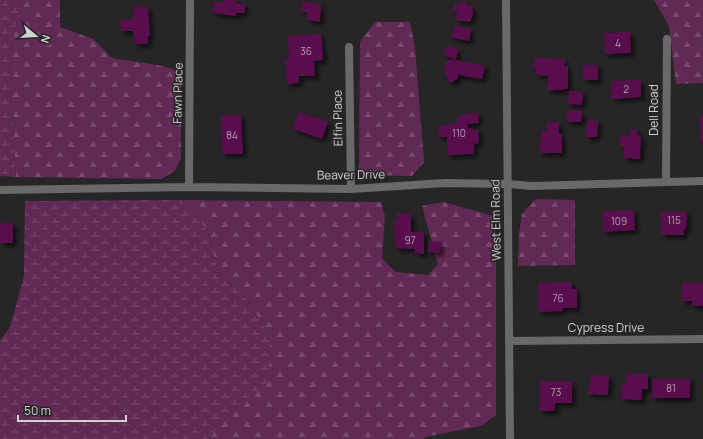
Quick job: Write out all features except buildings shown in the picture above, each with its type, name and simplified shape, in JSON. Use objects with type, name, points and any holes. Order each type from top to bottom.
[{"type":"street","name":"Fawn Place","points":[[189,187],[190,0]]},
{"type":"street","name":"West Elm Road","points":[[506,0],[510,439]]},
{"type":"street","name":"Dell Road","points":[[666,39],[666,182]]},
{"type":"street","name":"Elfin Place","points":[[349,47],[351,189]]},
{"type":"street","name":"Beaver Drive","points":[[0,190],[189,187],[351,189],[445,183],[532,186],[703,181]]},
{"type":"street","name":"Cypress Drive","points":[[509,341],[703,339]]},
{"type":"green space","points":[[0,0],[21,0],[9,56],[16,177],[0,176]]},
{"type":"green space","points":[[21,0],[60,0],[60,27],[93,39],[112,58],[157,65],[181,71],[181,158],[175,171],[161,179],[16,177],[9,56]]},
{"type":"green space","points":[[654,0],[703,0],[703,83],[676,84],[669,26]]},
{"type":"green space","points":[[375,22],[410,22],[415,48],[424,162],[412,176],[359,175],[360,42]]},
{"type":"green space","points":[[536,199],[575,200],[575,265],[518,266],[519,233],[522,214]]},
{"type":"green space","points":[[175,200],[381,202],[385,216],[382,259],[396,272],[428,275],[438,264],[422,206],[444,202],[496,217],[496,415],[481,426],[425,437],[424,439],[210,439],[216,428],[250,303],[218,271],[208,234]]},
{"type":"green space","points":[[175,200],[197,212],[208,234],[218,271],[250,303],[271,338],[268,381],[216,428],[210,439],[0,439],[0,341],[10,327],[24,276],[25,201]]}]
